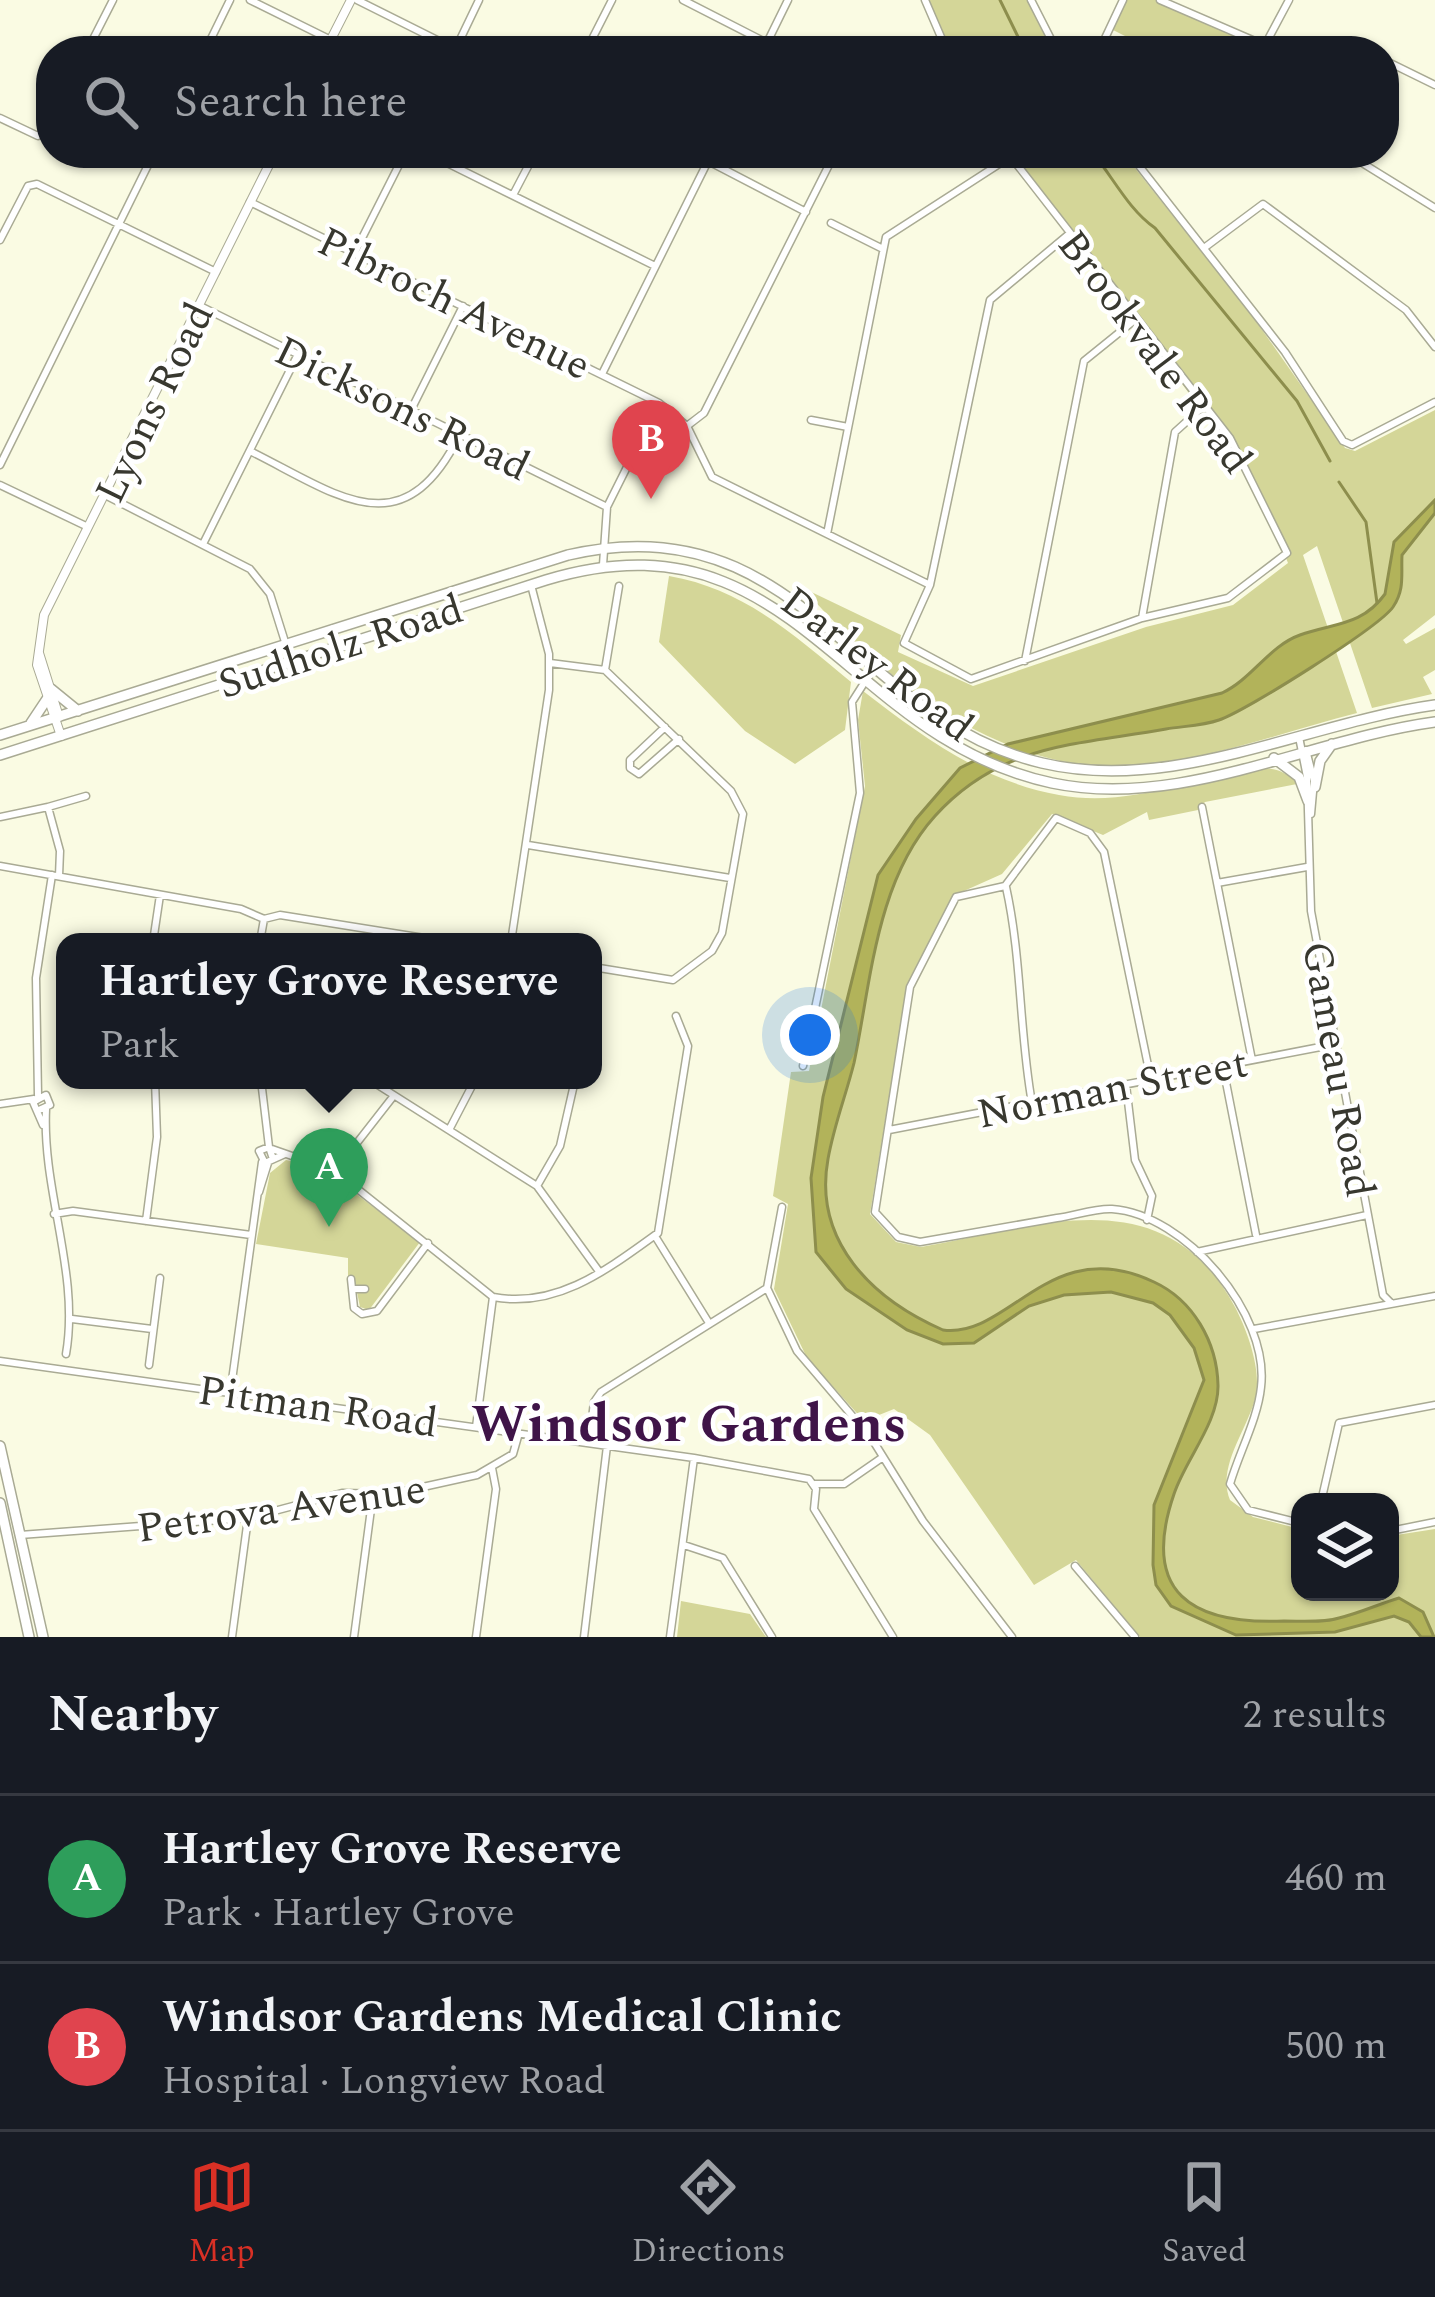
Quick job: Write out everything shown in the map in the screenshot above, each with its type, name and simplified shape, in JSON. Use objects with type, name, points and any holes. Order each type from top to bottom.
[{"type":"main road","name":"Sudholz Road","points":[[0,735],[530,567],[603,549]]},
{"type":"main road","name":"Darley Road","points":[[603,549],[676,549],[744,569],[789,594],[924,709],[976,740],[1051,765],[1098,772],[1167,768],[1354,718],[1435,705]]},
{"type":"main road","name":"Sudholz Road","points":[[0,755],[603,565]]},
{"type":"main road","name":"Darley Road","points":[[603,565],[674,565],[730,581],[785,613],[922,728],[962,751],[1032,778],[1084,788],[1138,788],[1336,740],[1435,722]]},
{"type":"main road","points":[[530,567],[531,584]]},
{"type":"main road","points":[[353,623],[357,640]]},
{"type":"main road","points":[[35,744],[28,727],[49,694],[78,711]]},
{"type":"main road","points":[[1315,787],[1322,757],[1336,740]]},
{"type":"main road","points":[[1274,758],[1296,773],[1308,801]]},
{"type":"main road","points":[[0,1446],[43,1637]]},
{"type":"main road","points":[[0,1503],[5,1546],[29,1637]]},
{"type":"main road","points":[[5,1546],[20,1535]]},
{"type":"street","points":[[95,36],[113,0]]},
{"type":"street","points":[[212,36],[230,0]]},
{"type":"street","points":[[250,0],[323,36]]},
{"type":"street","points":[[333,36],[354,0],[427,36]]},
{"type":"street","points":[[462,36],[479,0]]},
{"type":"street","points":[[594,36],[612,0]]},
{"type":"street","points":[[683,0],[746,36]]},
{"type":"street","points":[[770,36],[788,0]]},
{"type":"street","points":[[925,0],[940,36]]},
{"type":"street","points":[[1031,0],[1049,36]]},
{"type":"street","points":[[1106,36],[1124,0]]},
{"type":"street","points":[[1160,0],[1246,36]]},
{"type":"street","points":[[1270,36],[1289,0]]},
{"type":"street","points":[[1399,67],[1435,85]]},
{"type":"street","points":[[0,118],[36,133]]},
{"type":"street","points":[[0,465],[147,168]]},
{"type":"street","name":"Lyons Road","points":[[61,736],[39,653],[44,615],[267,168]]},
{"type":"street","points":[[356,252],[398,168]]},
{"type":"street","points":[[458,168],[655,266]]},
{"type":"street","points":[[513,195],[527,168]]},
{"type":"street","points":[[602,374],[704,168]]},
{"type":"street","points":[[729,168],[806,212]]},
{"type":"street","points":[[828,168],[704,413],[687,426],[712,477],[930,585]]},
{"type":"street","points":[[827,534],[883,249],[898,226],[989,168]]},
{"type":"street","name":"Brookvale Road","points":[[1019,168],[1206,404],[1258,487],[1285,545],[1284,559],[1228,598],[1142,618]]},
{"type":"street","points":[[1141,168],[1286,352],[1339,436],[1352,445],[1435,402]]},
{"type":"street","points":[[1370,168],[1435,208]]},
{"type":"street","points":[[0,240],[32,184],[216,272]]},
{"type":"street","name":"Pibroch Avenue","points":[[250,202],[659,403],[687,426]]},
{"type":"street","points":[[1204,248],[1263,204],[1406,310],[1435,347]]},
{"type":"street","points":[[831,223],[883,249]]},
{"type":"street","points":[[1070,234],[990,300],[930,585],[904,644],[971,680],[1142,618],[1175,432],[1206,404]]},
{"type":"street","points":[[411,410],[463,305]]},
{"type":"street","name":"Dicksons Road","points":[[200,306],[607,507]]},
{"type":"street","points":[[1025,661],[1084,361],[1136,319]]},
{"type":"street","points":[[203,544],[298,354]]},
{"type":"street","points":[[603,565],[607,507],[659,403]]},
{"type":"street","points":[[812,420],[848,427]]},
{"type":"street","points":[[250,451],[354,502],[392,505],[430,484],[460,435]]},
{"type":"street","points":[[0,485],[91,528]]},
{"type":"street","points":[[107,496],[242,563],[265,585],[286,645]]},
{"type":"street","points":[[513,933],[550,663],[531,584]]},
{"type":"street","points":[[605,670],[619,586]]},
{"type":"street","points":[[550,663],[605,670],[731,791],[742,814],[722,934],[712,951],[673,980],[602,968]]},
{"type":"street","points":[[803,1066],[860,793],[852,712],[874,667]]},
{"type":"street","points":[[665,727],[630,760],[630,768],[639,774],[679,739]]},
{"type":"street","name":"Gameau Road","points":[[1298,732],[1315,787],[1309,829]]},
{"type":"street","name":"Gameau Road","points":[[1303,750],[1307,867],[1366,1215],[1383,1295],[1391,1304]]},
{"type":"street","points":[[0,817],[86,796]]},
{"type":"street","points":[[48,807],[61,851],[36,978],[39,1102],[72,1319],[66,1354]]},
{"type":"street","points":[[1202,807],[1252,1060]]},
{"type":"street","points":[[1151,1080],[1104,851],[1090,833],[1056,818],[1005,886],[956,897],[910,987],[875,1212],[898,1237],[920,1242],[1112,1209],[1147,1220],[1197,1252],[1229,1286],[1254,1329],[1261,1388],[1230,1484],[1248,1510],[1291,1521]]},
{"type":"street","points":[[528,845],[730,878]]},
{"type":"street","points":[[0,866],[241,909],[264,919],[280,915],[393,933]]},
{"type":"street","points":[[1217,884],[1307,867]]},
{"type":"street","points":[[1005,886],[1017,940],[1023,1050],[1032,1103]]},
{"type":"street","points":[[154,933],[160,895]]},
{"type":"street","points":[[262,933],[264,919]]},
{"type":"street","points":[[676,1016],[688,1046],[655,1236],[709,1323]]},
{"type":"street","name":"Norman Street","points":[[889,1130],[1336,1044]]},
{"type":"street","points":[[1223,1066],[1256,1234]]},
{"type":"street","points":[[1126,1084],[1135,1160],[1152,1196],[1147,1220]]},
{"type":"street","points":[[146,1221],[157,1138],[155,1089]]},
{"type":"street","points":[[230,1395],[257,1196],[268,1155],[262,1089]]},
{"type":"street","points":[[382,1089],[537,1186],[599,1270]]},
{"type":"street","points":[[448,1130],[470,1089]]},
{"type":"street","points":[[537,1186],[560,1145],[573,1089]]},
{"type":"street","points":[[335,1171],[392,1097]]},
{"type":"street","points":[[0,1104],[39,1102]]},
{"type":"street","points":[[268,1155],[288,1153],[335,1171],[493,1297],[552,1298],[655,1236]]},
{"type":"street","points":[[782,1207],[767,1288],[797,1351],[883,1457],[923,1521],[1012,1637]]},
{"type":"street","points":[[54,1214],[73,1211],[251,1235]]},
{"type":"street","points":[[1197,1252],[1256,1234],[1366,1215]]},
{"type":"street","points":[[365,1289],[351,1284],[354,1308],[362,1314],[377,1311],[428,1243]]},
{"type":"street","points":[[148,1365],[160,1277]]},
{"type":"street","points":[[589,1443],[594,1402],[601,1392],[767,1288]]},
{"type":"street","points":[[1254,1329],[1435,1296]]},
{"type":"street","points":[[476,1427],[493,1297]]},
{"type":"street","points":[[72,1319],[153,1329]]},
{"type":"street","name":"Pitman Road","points":[[0,1361],[694,1458],[789,1473],[815,1484]]},
{"type":"street","points":[[1323,1493],[1339,1423],[1435,1405]]},
{"type":"street","points":[[476,1637],[496,1489],[492,1468],[513,1454],[519,1433]]},
{"type":"street","points":[[584,1637],[608,1446]]},
{"type":"street","points":[[883,1457],[844,1484],[815,1484],[814,1509],[893,1637]]},
{"type":"street","points":[[670,1637],[694,1458]]},
{"type":"street","name":"Petrova Avenue","points":[[20,1535],[248,1518],[342,1493],[420,1489],[492,1468]]},
{"type":"street","points":[[354,1637],[374,1494]]},
{"type":"street","points":[[232,1637],[248,1518]]},
{"type":"street","points":[[1399,1529],[1435,1522]]},
{"type":"street","points":[[684,1545],[723,1558],[772,1637]]},
{"type":"street","points":[[1075,1566],[1135,1637]]},
{"type":"green space","points":[[925,0],[1027,0],[1045,36],[943,36]]},
{"type":"green space","points":[[1123,0],[1160,0],[1242,36],[1125,36],[1109,28]]},
{"type":"green space","points":[[1023,168],[1135,168],[1251,314],[1345,448],[1355,451],[1435,410],[1435,615],[1403,640],[1406,644],[1435,628],[1435,670],[1423,677],[1432,694],[1372,708],[1317,546],[1303,555],[1357,713],[1160,764],[1108,767],[1057,760],[1008,745],[918,694],[876,662],[803,588],[901,635],[898,652],[973,686],[1146,627],[1233,605],[1288,563],[1258,487]]},
{"type":"green space","points":[[669,576],[745,603],[851,682],[845,730],[795,764],[745,731],[659,642]]},
{"type":"green space","points":[[863,691],[979,768],[1059,795],[1136,795],[1266,769],[1295,780],[1297,784],[1205,802],[1198,810],[1149,820],[1147,812],[1103,835],[1052,814],[1002,874],[955,895],[907,987],[870,1214],[896,1242],[921,1247],[1053,1222],[1095,1220],[1135,1225],[1172,1239],[1206,1266],[1235,1307],[1248,1338],[1255,1361],[1256,1395],[1235,1447],[1227,1487],[1230,1500],[1253,1517],[1291,1527],[1291,1601],[1399,1601],[1399,1535],[1435,1529],[1435,1637],[1140,1637],[1076,1560],[1034,1585],[930,1435],[894,1409],[864,1421],[807,1358],[774,1289],[788,1204],[773,1196],[791,1072],[809,1071],[865,786],[858,720]]},
{"type":"green space","points":[[286,1160],[320,1167],[420,1242],[369,1310],[360,1307],[357,1292],[348,1290],[348,1258],[256,1244],[270,1173]]},
{"type":"green space","points":[[681,1601],[750,1614],[766,1637],[677,1637]]},
{"type":"shaded area","points":[[1435,500],[1435,513],[1402,555],[1401,588],[1393,607],[1364,632],[1256,701],[1199,725],[1071,744],[1014,761],[960,792],[935,816],[915,842],[888,901],[828,1159],[830,1216],[853,1264],[893,1302],[943,1330],[967,1328],[989,1319],[1059,1278],[1086,1270],[1118,1270],[1154,1282],[1191,1311],[1208,1338],[1218,1385],[1213,1413],[1179,1481],[1165,1528],[1164,1556],[1170,1579],[1182,1596],[1200,1609],[1251,1621],[1326,1621],[1399,1598],[1423,1612],[1434,1637],[1421,1637],[1409,1622],[1394,1616],[1335,1632],[1236,1635],[1171,1606],[1156,1585],[1154,1505],[1204,1380],[1194,1348],[1170,1315],[1153,1303],[1111,1292],[1064,1295],[1029,1306],[974,1343],[943,1344],[907,1330],[846,1289],[816,1252],[811,1178],[823,1097],[878,875],[916,819],[960,768],[1008,744],[1222,693],[1289,640],[1367,612],[1385,594],[1394,542]]},
{"type":"waterway","points":[[1000,0],[1018,36]]},
{"type":"waterway","points":[[1104,168],[1297,401],[1330,461]]},
{"type":"waterway","points":[[1339,482],[1366,522],[1377,603]]},
{"type":"place","name":"Windsor Gardens Medical Clinic","points":[[651,499]]},
{"type":"place","name":"Hartley Grove Reserve","points":[[329,1227]]},
{"type":"district","name":"Windsor Gardens","points":[[689,1422]]}]
